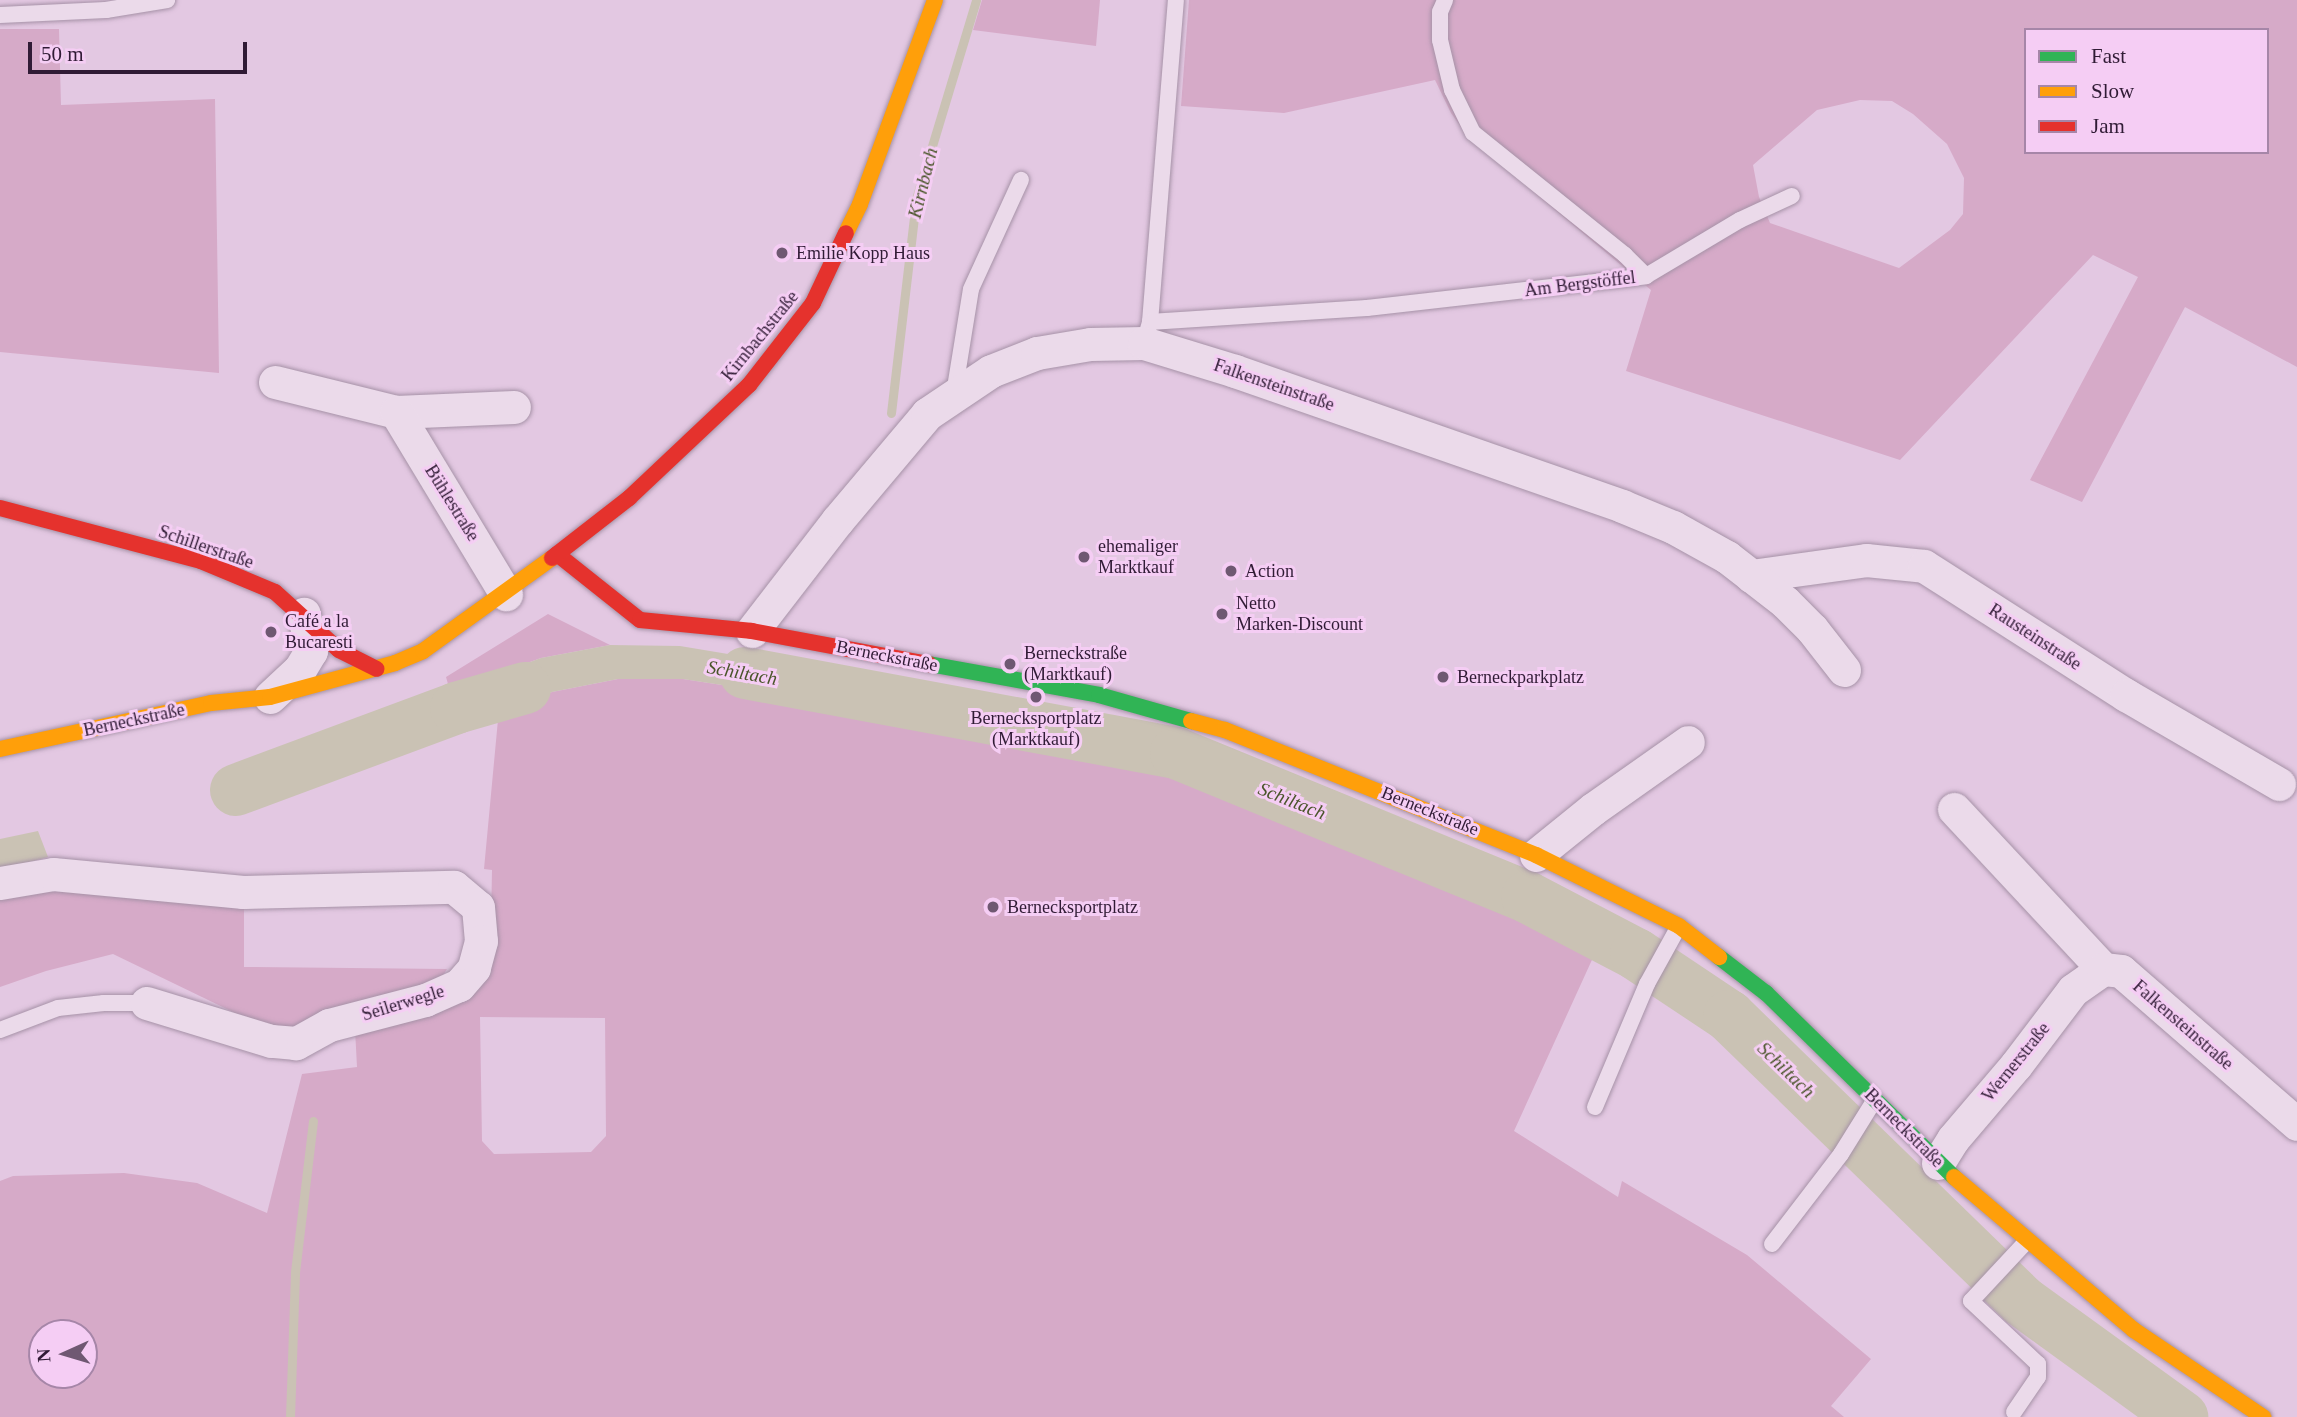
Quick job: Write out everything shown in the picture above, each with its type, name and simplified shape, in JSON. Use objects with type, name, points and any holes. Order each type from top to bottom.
[{"type":"main road","name":"Kirnbachstraße","points":[[557,554],[629,498],[749,385],[813,303],[860,204],[934,0]]},
{"type":"main road","name":"Schillerstraße","points":[[0,508],[201,561],[275,592],[303,614],[339,650],[377,668]]},
{"type":"main road","name":"Berneckstraße","points":[[0,749],[211,703],[270,697],[377,668],[423,651],[506,594],[557,554],[586,580],[640,620],[752,631],[1099,695],[1225,730],[1536,855],[1679,926],[1766,993],[1938,1163],[2027,1241],[2134,1330],[2263,1417]]},
{"type":"street","name":"Falkensteinstraße","points":[[752,631],[838,521],[927,414],[991,371],[1037,353],[1147,333],[1235,371],[1622,506],[1673,527],[1727,557],[1785,602],[1812,629],[1844,670]]},
{"type":"street","points":[[275,382],[396,412],[514,407]]},
{"type":"street","name":"Bühlestraße","points":[[396,412],[506,594]]},
{"type":"street","name":"Rausteinstraße","points":[[1751,576],[1866,560],[1924,566],[2126,695],[2288,779]]},
{"type":"street","points":[[270,697],[300,669],[312,651],[303,614]]},
{"type":"street","points":[[1536,855],[1593,809],[1688,742]]},
{"type":"street","name":"Falkensteinstraße","points":[[1954,808],[2103,969],[2121,971],[2297,1124]]},
{"type":"street","name":"Seilerwegle","points":[[0,883],[53,874],[243,892],[454,887],[478,907],[481,941],[474,968],[459,985],[425,1000],[329,1025],[296,1043],[285,1045],[147,1003]]},
{"type":"street","name":"Wernerstraße","points":[[1938,1163],[1953,1139],[2016,1065],[2073,990],[2103,969]]},
{"type":"lane","points":[[0,15],[106,10],[167,0]]},
{"type":"lane","points":[[1147,333],[1176,0]]},
{"type":"lane","name":"Am Bergstöffel","points":[[1445,0],[1440,12],[1440,40],[1452,90],[1473,133],[1625,255],[1646,276]]},
{"type":"lane","points":[[953,397],[971,289],[1021,180]]},
{"type":"lane","points":[[1646,276],[1740,219],[1793,196]]},
{"type":"lane","name":"Am Bergstöffel","points":[[1147,333],[1646,276]]},
{"type":"lane","points":[[1595,1107],[1647,984],[1679,926]]},
{"type":"lane","name":"Seilerwegle","points":[[0,1030],[58,1009],[104,1003],[147,1003]]},
{"type":"lane","points":[[1772,1244],[1841,1154],[1875,1099]]},
{"type":"lane","points":[[2014,1412],[2038,1377],[2038,1364],[1971,1301],[2027,1241]]},
{"type":"shaded area","points":[[982,0],[1100,0],[1096,46],[973,30]]},
{"type":"shaded area","points":[[1189,0],[2297,0],[2297,367],[2185,307],[2082,502],[2030,480],[2138,277],[2093,255],[1900,460],[1626,371],[1651,290],[1469,138],[1451,113],[1435,80],[1284,113],[1181,106]],"holes":[[[1860,100],[1892,101],[1913,114],[1947,144],[1964,178],[1963,214],[1950,230],[1899,268],[1770,223],[1759,197],[1753,165],[1817,110]]]},
{"type":"shaded area","points":[[0,29],[59,29],[61,105],[215,99],[219,373],[0,352]]},
{"type":"shaded area","points":[[548,614],[610,645],[541,658],[450,691],[446,677]]},
{"type":"shaded area","points":[[618,679],[683,679],[813,699],[1156,764],[1596,951],[1514,1131],[1618,1197],[1622,1181],[1747,1255],[1871,1359],[1831,1406],[1844,1417],[0,1417],[0,1181],[13,1176],[124,1173],[197,1183],[267,1213],[302,1074],[357,1067],[355,1029],[402,1023],[439,1013],[479,989],[491,922],[492,870],[484,869],[499,709],[552,692]],"holes":[[[480,1017],[605,1018],[606,1136],[591,1152],[494,1154],[482,1141]]]},
{"type":"shaded area","points":[[95,889],[244,908],[244,967],[447,969],[440,980],[290,1029],[264,1027],[113,954],[46,971],[0,987],[0,893]]},
{"type":"water","points":[[610,645],[680,646],[818,669],[813,699],[683,679],[618,679],[552,692],[461,723],[450,691],[541,658]]},
{"type":"water","points":[[433,699],[446,731],[247,812],[234,780]]},
{"type":"water","points":[[38,831],[48,857],[0,870],[0,839]]},
{"type":"water","points":[[2169,1394],[2199,1417],[2153,1417]]},
{"type":"waterway","name":"Kirnbach","points":[[891,413],[916,199],[976,0]]},
{"type":"waterway","name":"Schiltach","points":[[745,673],[1176,753],[1527,897],[1636,954],[1729,1016],[2022,1301],[2182,1417]]},
{"type":"waterway","name":"Schiltach","points":[[236,790],[456,708],[525,688]]},
{"type":"waterway","points":[[290,1417],[295,1272],[313,1121]]},
{"type":"traffic: fast","points":[[929,664],[1099,695],[1191,721]]},
{"type":"traffic: fast","points":[[1719,957],[1766,993],[1954,1177]]},
{"type":"traffic: slow","points":[[846,233],[860,204],[935,0]]},
{"type":"traffic: slow","points":[[0,749],[211,703],[270,697],[395,663],[423,651],[552,558]]},
{"type":"traffic: slow","points":[[1191,721],[1225,730],[1536,855],[1679,926],[1719,957]]},
{"type":"traffic: slow","points":[[1954,1177],[2134,1330],[2263,1417]]},
{"type":"traffic: jam","points":[[552,558],[629,498],[749,385],[813,303],[846,233]]},
{"type":"traffic: jam","points":[[0,508],[201,561],[275,592],[339,650],[377,669]]},
{"type":"traffic: jam","points":[[557,554],[640,620],[752,631],[929,664]]},
{"type":"place","name":"Emilie Kopp Haus","points":[[782,253]]},
{"type":"place","name":"ehemaliger Marktkauf","points":[[1084,557]]},
{"type":"place","name":"Action","points":[[1231,571]]},
{"type":"place","name":"Netto Marken-Discount","points":[[1222,614]]},
{"type":"place","name":"Café a la Bucaresti","points":[[271,632]]},
{"type":"place","name":"Berneckstraße (Marktkauf)","points":[[1010,664]]},
{"type":"place","name":"Berneckparkplatz","points":[[1443,677]]},
{"type":"place","name":"Bernecksportplatz (Marktkauf)","points":[[1036,697]]},
{"type":"place","name":"Bernecksportplatz","points":[[993,907]]}]
